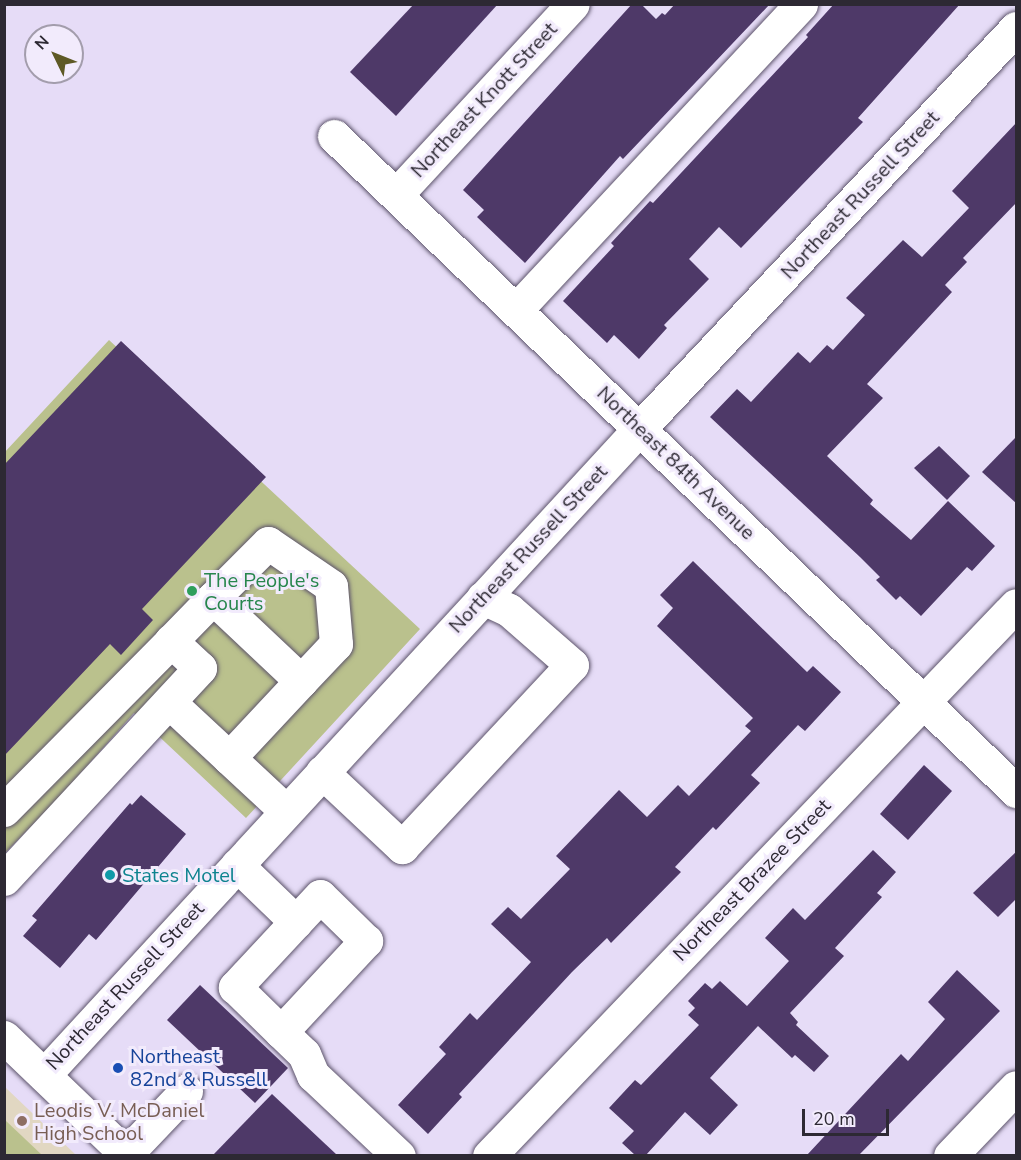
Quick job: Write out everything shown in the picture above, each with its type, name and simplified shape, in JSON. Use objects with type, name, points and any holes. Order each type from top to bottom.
[{"type":"street","name":"Northeast Knott Street","points":[[396,195],[573,4]]},
{"type":"street","points":[[516,310],[801,4]]},
{"type":"street","name":"Northeast Russell Street","points":[[44,1075],[640,428],[1017,28]]},
{"type":"street","name":"Northeast 84th Avenue","points":[[334,136],[1017,791]]},
{"type":"street","points":[[4,810],[268,543],[331,586],[336,644],[230,758]]},
{"type":"street","points":[[213,598],[301,681]]},
{"type":"street","points":[[322,772],[402,847],[572,665],[509,610],[483,598]]},
{"type":"street","name":"Northeast Brazee Street","points":[[489,1155],[1017,605]]},
{"type":"street","points":[[4,879],[200,668],[171,641]]},
{"type":"street","points":[[169,702],[286,811]]},
{"type":"street","points":[[237,866],[296,922]]},
{"type":"street","points":[[281,1032],[366,941],[320,896],[235,987],[281,1032],[304,1054],[314,1075],[399,1155]]},
{"type":"street","points":[[4,1037],[127,1155],[186,1091]]},
{"type":"street","points":[[950,1155],[1017,1087]]},
{"type":"shaded area","name":"Leodis V. McDaniel High School","points":[[5,1087],[76,1155],[5,1155]]},
{"type":"green space","name":"The People's Courts","points":[[109,340],[420,629],[246,818],[134,713],[55,802],[5,853],[4,453]]},
{"type":"green space","points":[[5,1120],[42,1155],[5,1155]]},
{"type":"building","points":[[414,4],[498,4],[396,116],[350,72]]},
{"type":"building","points":[[632,4],[641,4],[656,19],[662,13],[665,15],[675,4],[770,4],[623,159],[620,156],[525,263],[477,217],[484,210],[463,190]]},
{"type":"building","points":[[834,4],[960,4],[858,118],[863,122],[741,248],[719,227],[689,259],[709,279],[664,325],[667,328],[639,359],[614,335],[607,343],[563,301],[614,246],[611,243],[650,201],[653,203],[808,37],[806,35]]},
{"type":"building","points":[[1017,122],[1017,202],[963,258],[967,262],[945,285],[952,292],[867,384],[883,398],[827,456],[873,500],[870,504],[911,540],[948,501],[995,546],[972,571],[967,567],[921,616],[900,596],[896,600],[876,580],[880,577],[860,557],[710,417],[737,389],[751,402],[798,352],[810,363],[827,345],[833,350],[865,315],[846,298],[903,240],[922,257],[969,208],[952,191]]},
{"type":"building","points":[[121,341],[266,477],[142,609],[153,620],[121,655],[110,644],[4,756],[4,465]]},
{"type":"building","points":[[1017,436],[1017,504],[982,472]]},
{"type":"building","points":[[939,446],[970,476],[947,500],[914,468]]},
{"type":"building","points":[[693,561],[807,672],[813,666],[841,692],[805,731],[798,725],[751,775],[760,783],[716,830],[713,827],[675,867],[681,872],[611,943],[607,938],[572,972],[459,1094],[462,1097],[428,1134],[398,1105],[446,1054],[439,1047],[470,1013],[477,1020],[531,962],[491,924],[508,907],[521,919],[570,869],[556,856],[619,790],[647,817],[678,785],[689,796],[751,731],[745,726],[753,718],[657,626],[673,608],[660,595]]},
{"type":"building","points":[[924,765],[952,791],[908,840],[880,814]]},
{"type":"building","name":"States Motel","points":[[141,795],[186,834],[96,940],[89,934],[60,968],[23,936],[37,920],[32,916],[130,803],[132,805]]},
{"type":"building","points":[[873,850],[896,872],[877,893],[882,897],[835,948],[844,956],[790,1013],[798,1022],[796,1025],[829,1056],[814,1072],[795,1055],[792,1058],[758,1026],[710,1078],[738,1105],[710,1135],[685,1112],[646,1155],[635,1155],[622,1143],[634,1131],[609,1108],[635,1080],[641,1085],[699,1025],[688,1015],[695,1008],[688,1001],[705,983],[712,989],[720,981],[747,1006],[789,961],[765,938],[793,908],[805,920]]},
{"type":"building","points":[[1017,851],[1017,898],[998,917],[973,893]]},
{"type":"building","points":[[957,970],[1000,1011],[859,1155],[807,1155],[901,1054],[908,1061],[945,1019],[928,1002]]},
{"type":"building","points":[[200,985],[288,1068],[255,1103],[167,1020]]},
{"type":"building","points":[[272,1094],[337,1155],[213,1155]]},
{"type":"place","name":"The People's Courts","points":[[192,591]]},
{"type":"place","name":"States Motel","points":[[110,875]]},
{"type":"place","name":"Northeast 82nd & Russell","points":[[118,1068]]},
{"type":"place","name":"Leodis V. McDaniel High School","points":[[22,1121]]}]
